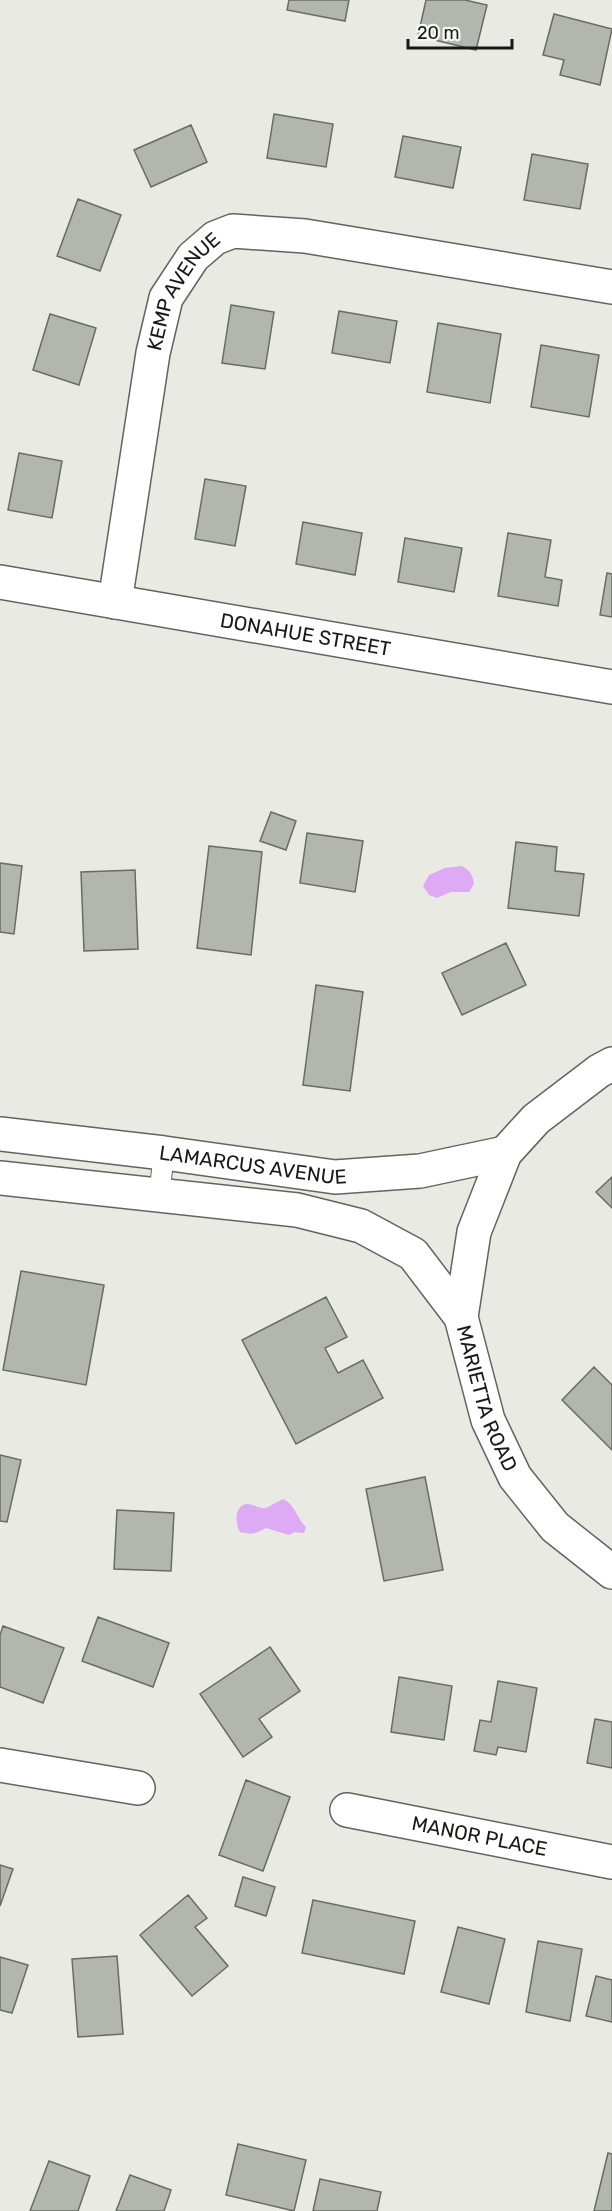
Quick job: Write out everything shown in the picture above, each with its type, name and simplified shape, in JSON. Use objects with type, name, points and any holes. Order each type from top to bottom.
[{"type":"street","name":"KEMP AVENUE","points":[[115,602],[153,353],[166,298],[193,257],[215,238],[233,231],[305,236],[612,287]]},
{"type":"street","name":"DONAHUE STREET","points":[[0,582],[612,687]]},
{"type":"street","points":[[505,1153],[536,1119],[599,1071],[612,1064]]},
{"type":"street","name":"LAMARCUS AVENUE","points":[[0,1134],[164,1153],[335,1177],[420,1171],[505,1153]]},
{"type":"street","name":"MARIETTA ROAD","points":[[505,1153],[474,1232],[461,1317],[488,1420],[515,1477],[555,1527],[612,1572]]},
{"type":"street","name":"LAMARCUS AVENUE","points":[[0,1178],[297,1210],[361,1226],[412,1254],[461,1317]]},
{"type":"street","points":[[0,1765],[138,1788]]},
{"type":"street","name":"MANOR PLACE","points":[[347,1810],[612,1862]]},
{"type":"lane","points":[[159,1196],[164,1153]]},
{"type":"shaded area","points":[[461,866],[469,871],[473,878],[474,884],[469,892],[451,892],[437,898],[429,895],[423,886],[429,875],[445,868]]},
{"type":"shaded area","points":[[283,1499],[290,1504],[306,1527],[304,1533],[295,1532],[289,1535],[266,1528],[253,1533],[240,1532],[237,1515],[243,1505],[250,1504],[266,1508]]},
{"type":"building","points":[[289,0],[349,0],[345,21],[287,10]]},
{"type":"building","points":[[426,0],[465,0],[487,5],[476,50],[418,36]]},
{"type":"building","points":[[554,14],[612,29],[600,85],[560,75],[564,60],[543,55]]},
{"type":"building","points":[[274,114],[333,124],[326,167],[267,158]]},
{"type":"building","points":[[191,125],[207,162],[151,187],[134,150]]},
{"type":"building","points":[[403,136],[461,147],[453,188],[395,177]]},
{"type":"building","points":[[532,154],[588,164],[580,209],[524,200]]},
{"type":"building","points":[[78,199],[121,215],[100,271],[57,256]]},
{"type":"building","points":[[231,305],[274,312],[265,369],[222,363]]},
{"type":"building","points":[[339,311],[397,321],[390,363],[332,353]]},
{"type":"building","points":[[50,314],[96,328],[79,385],[33,370]]},
{"type":"building","points":[[438,323],[501,334],[490,403],[427,392]]},
{"type":"building","points":[[541,345],[599,355],[589,417],[531,407]]},
{"type":"building","points":[[19,453],[62,461],[52,518],[8,510]]},
{"type":"building","points":[[205,479],[246,486],[235,546],[195,539]]},
{"type":"building","points":[[303,522],[362,533],[355,575],[296,564]]},
{"type":"building","points":[[508,533],[551,540],[545,577],[562,580],[558,606],[498,596]]},
{"type":"building","points":[[405,538],[462,548],[454,592],[398,582]]},
{"type":"building","points":[[607,573],[612,574],[612,617],[600,615]]},
{"type":"building","points":[[271,812],[296,821],[286,850],[260,841]]},
{"type":"building","points":[[307,833],[363,841],[355,892],[300,883]]},
{"type":"building","points":[[516,842],[557,847],[555,871],[584,874],[579,916],[508,908]]},
{"type":"building","points":[[209,846],[262,852],[251,955],[197,948]]},
{"type":"building","points":[[0,863],[22,866],[14,934],[0,932]]},
{"type":"building","points":[[135,870],[138,949],[84,951],[81,872]]},
{"type":"building","points":[[506,943],[526,985],[462,1015],[442,973]]},
{"type":"building","points":[[316,985],[363,992],[350,1091],[303,1085]]},
{"type":"building","points":[[612,1177],[612,1208],[596,1192]]},
{"type":"building","points":[[21,1271],[104,1285],[86,1385],[3,1370]]},
{"type":"building","points":[[326,1297],[347,1337],[325,1348],[338,1373],[363,1360],[383,1398],[296,1444],[242,1340]]},
{"type":"building","points":[[594,1367],[612,1385],[612,1450],[562,1400]]},
{"type":"building","points":[[0,1455],[21,1460],[7,1522],[0,1521]]},
{"type":"building","points":[[425,1477],[443,1570],[384,1581],[366,1489]]},
{"type":"building","points":[[117,1510],[174,1513],[171,1571],[114,1569]]},
{"type":"building","points":[[98,1617],[169,1643],[153,1687],[82,1661]]},
{"type":"building","points":[[3,1626],[64,1648],[43,1703],[0,1687],[0,1635]]},
{"type":"building","points":[[270,1647],[300,1691],[259,1719],[272,1737],[243,1757],[200,1694]]},
{"type":"building","points":[[399,1677],[452,1686],[444,1740],[391,1732]]},
{"type":"building","points":[[498,1681],[537,1688],[526,1752],[498,1747],[496,1755],[474,1751],[480,1720],[491,1722]]},
{"type":"building","points":[[595,1719],[612,1722],[612,1768],[587,1763]]},
{"type":"building","points":[[246,1780],[290,1797],[263,1871],[219,1855]]},
{"type":"building","points":[[0,1865],[13,1869],[0,1906]]},
{"type":"building","points":[[243,1877],[275,1887],[266,1916],[235,1906]]},
{"type":"building","points":[[188,1895],[207,1918],[195,1927],[228,1966],[192,1996],[140,1935]]},
{"type":"building","points":[[313,1900],[415,1921],[404,1974],[302,1953]]},
{"type":"building","points":[[458,1927],[505,1939],[489,2004],[441,1992]]},
{"type":"building","points":[[538,1941],[582,1949],[570,2021],[526,2012]]},
{"type":"building","points":[[117,1956],[123,2034],[78,2037],[72,1959]]},
{"type":"building","points":[[0,1957],[28,1965],[12,2013],[0,2010]]},
{"type":"building","points":[[596,1976],[612,1980],[612,2022],[586,2016]]},
{"type":"building","points":[[238,2144],[306,2160],[294,2211],[226,2195]]},
{"type":"building","points":[[608,2153],[612,2154],[612,2211],[594,2211]]},
{"type":"building","points":[[49,2161],[90,2176],[78,2211],[30,2211]]},
{"type":"building","points":[[130,2175],[171,2190],[164,2211],[116,2211]]},
{"type":"building","points":[[320,2179],[381,2192],[377,2211],[313,2211]]}]
